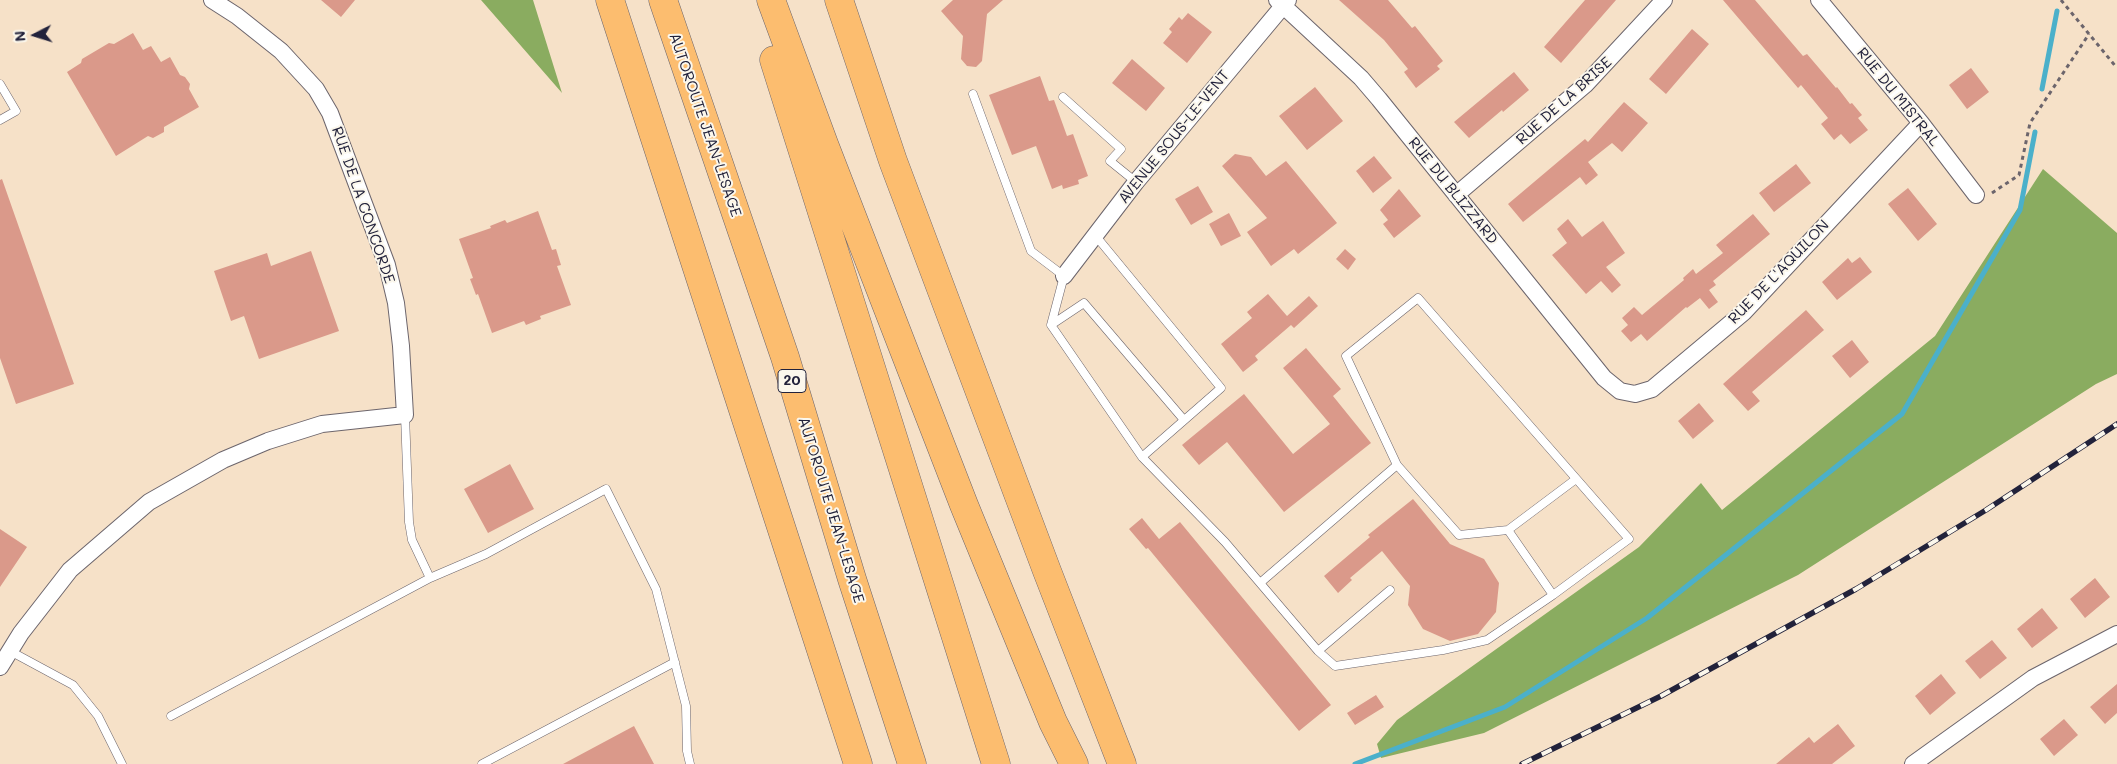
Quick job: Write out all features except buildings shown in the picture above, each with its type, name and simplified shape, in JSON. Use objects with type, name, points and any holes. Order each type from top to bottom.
[{"type":"highway","points":[[610,0],[858,764]]},
{"type":"highway","name":"AUTOROUTE JEAN-LESAGE","points":[[663,0],[784,357],[852,579],[912,764]]},
{"type":"highway","points":[[755,0],[996,764]]},
{"type":"highway","points":[[771,0],[824,144],[960,496],[1053,722],[1074,764]]},
{"type":"highway","points":[[839,0],[894,161],[1047,571],[1122,764]]},
{"type":"highway","points":[[854,0],[894,161]]},
{"type":"highway","points":[[1047,571],[1139,764]]},
{"type":"street","name":"RUE DE LA CONCORDE","points":[[212,0],[237,16],[281,51],[316,89],[330,113],[387,266],[396,303],[400,338],[404,415]]},
{"type":"street","name":"RUE DE LA BRISE","points":[[1456,195],[1585,85],[1664,0]]},
{"type":"street","name":"RUE DU MISTRAL","points":[[1819,0],[1921,123],[1976,195]]},
{"type":"street","name":"RUE DU BLIZZARD","points":[[1282,2],[1361,78],[1585,356],[1604,378],[1620,391]]},
{"type":"street","name":"AVENUE SOUS-LE-VENT","points":[[1064,276],[1136,182],[1282,2]]},
{"type":"street","name":"RUE DE L'AQUILON","points":[[1620,391],[1635,394],[1652,389],[1744,312],[1921,123]]},
{"type":"street","points":[[0,667],[5,649],[21,633],[70,570],[149,502],[223,460],[258,445],[322,424],[404,415]]},
{"type":"street","points":[[1918,763],[2034,678],[2117,634]]},
{"type":"lane","points":[[0,84],[16,111],[0,120]]},
{"type":"lane","points":[[973,94],[1031,251],[1064,276],[1051,325],[1142,457],[1225,542],[1318,651],[1335,666],[1444,650],[1487,640],[1629,539],[1418,298],[1346,356],[1397,465],[1459,535],[1508,530],[1576,479]]},
{"type":"lane","points":[[1063,96],[1121,148],[1110,160],[1136,182]]},
{"type":"lane","points":[[1095,235],[1221,388],[1142,457]]},
{"type":"lane","points":[[1051,325],[1084,303],[1184,420]]},
{"type":"lane","points":[[404,415],[409,522],[412,540],[430,578]]},
{"type":"lane","points":[[1260,583],[1397,465]]},
{"type":"lane","points":[[171,716],[430,578],[486,554],[606,489],[656,589],[686,706],[687,751],[690,764]]},
{"type":"lane","points":[[1508,530],[1554,594]]},
{"type":"lane","points":[[1318,651],[1390,590]]},
{"type":"lane","points":[[5,649],[72,685],[98,716],[122,764]]},
{"type":"lane","points":[[482,764],[675,662]]},
{"type":"path","points":[[2061,0],[2117,68]]},
{"type":"path","points":[[1976,195],[1994,193],[2019,175],[2030,123],[2089,34]]},
{"type":"green space","points":[[481,0],[533,0],[562,93]]},
{"type":"green space","points":[[2043,169],[2117,233],[2117,374],[2096,384],[1798,575],[1484,733],[1381,758],[1377,744],[1397,720],[1639,547],[1701,483],[1722,510],[1935,336]]},
{"type":"waterway","points":[[2042,89],[2057,11]]},
{"type":"waterway","points":[[1355,764],[1505,707],[1647,618],[1902,414],[2020,210],[2035,132]]},
{"type":"railway","points":[[1522,764],[1661,696],[1856,589],[1986,510],[2117,424]]}]
